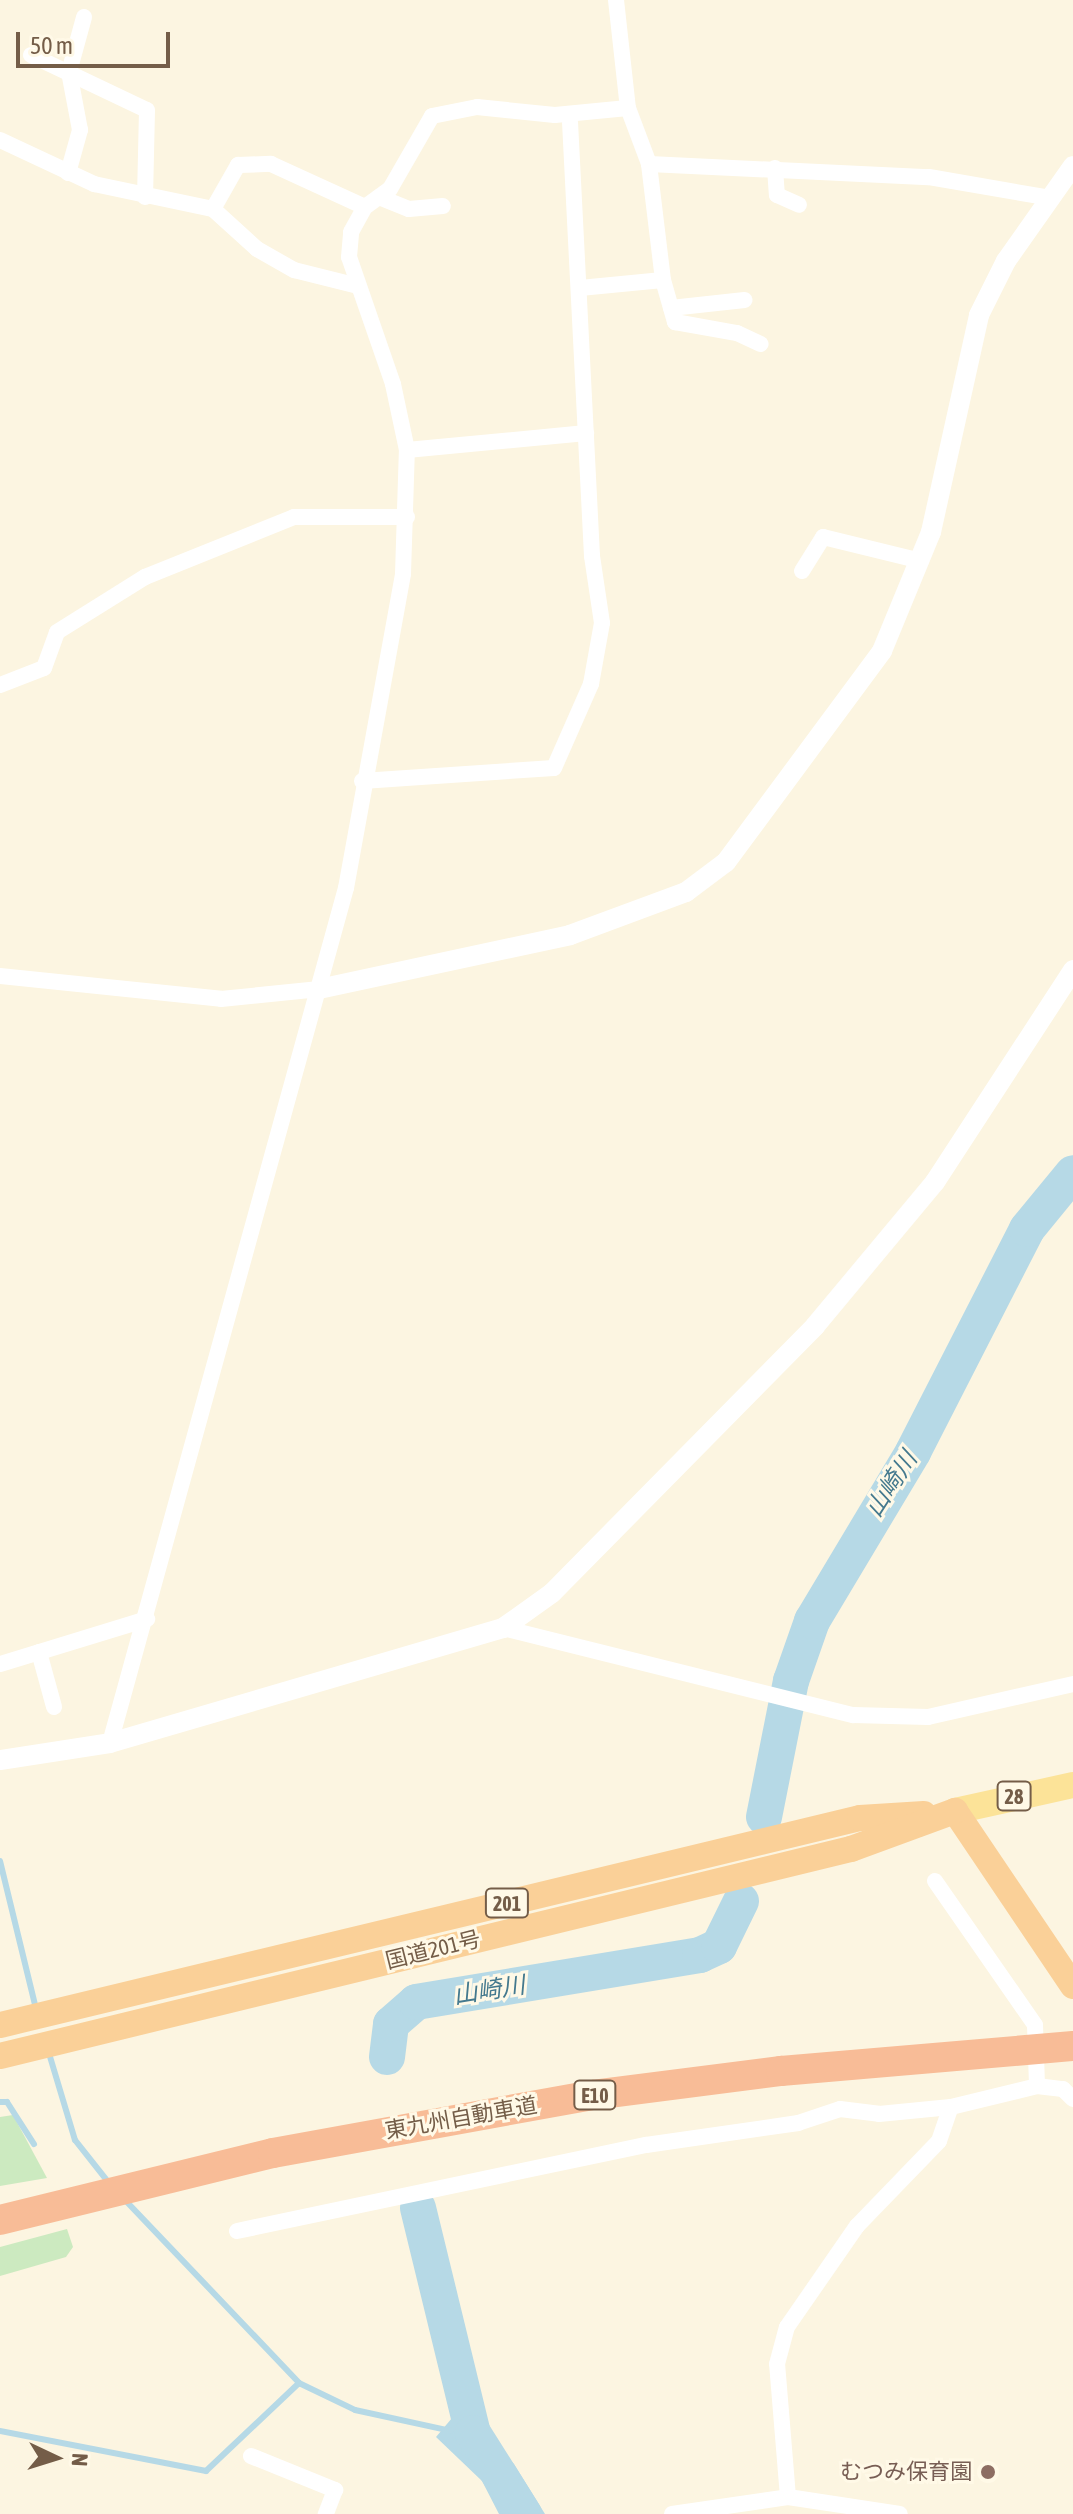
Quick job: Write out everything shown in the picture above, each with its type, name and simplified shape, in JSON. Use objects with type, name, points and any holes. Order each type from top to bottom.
[{"type":"highway","points":[[955,1811],[1073,1986]]},
{"type":"highway","name":"国道201号","points":[[10,2023],[860,1818],[955,1811]]},
{"type":"highway","name":"国道201号","points":[[0,2056],[851,1849],[955,1811]]},
{"type":"highway","name":"東九州自動車道","points":[[50,2211],[182,2175],[423,2123],[593,2095],[1014,2049],[1073,2046]]},
{"type":"highway","points":[[0,2220],[50,2211]]},
{"type":"highway","points":[[0,2232],[50,2211]]},
{"type":"main road","name":"28","points":[[955,1811],[1073,1785]]},
{"type":"street","points":[[616,0],[628,108],[649,164],[663,280],[675,322],[737,333],[761,344]]},
{"type":"street","points":[[68,173],[80,130],[69,72],[84,17]]},
{"type":"street","points":[[31,55],[147,110],[145,197]]},
{"type":"street","points":[[110,1743],[147,1619],[238,1260],[346,888],[362,781],[403,574],[407,450],[393,384],[349,257],[351,232],[372,202],[390,189],[432,116],[477,107],[570,115],[628,108]]},
{"type":"street","points":[[362,781],[554,768],[600,653],[570,115]]},
{"type":"street","points":[[0,140],[68,173],[145,197],[213,209],[257,249],[294,270],[358,286]]},
{"type":"street","points":[[213,209],[238,165],[271,164],[372,202],[409,209],[443,206]]},
{"type":"street","points":[[649,164],[775,168],[996,184],[1050,198]]},
{"type":"street","points":[[0,976],[221,999],[319,989],[570,935],[686,892],[726,862],[807,758],[882,651],[921,561],[979,315],[1073,166]]},
{"type":"street","points":[[775,168],[777,195],[799,205]]},
{"type":"street","points":[[580,288],[663,280]]},
{"type":"street","points":[[671,308],[745,300]]},
{"type":"street","points":[[407,450],[586,433]]},
{"type":"street","points":[[0,685],[44,668],[57,632],[145,577],[294,517],[407,517]]},
{"type":"street","points":[[802,571],[823,537],[921,561]]},
{"type":"street","points":[[2,1759],[110,1743],[503,1628],[552,1593],[815,1326],[935,1182],[1073,970]]},
{"type":"street","points":[[0,1664],[147,1619]]},
{"type":"street","points":[[503,1628],[853,1715],[928,1717],[1073,1684]]},
{"type":"street","points":[[39,1652],[54,1707]]},
{"type":"street","points":[[935,1881],[1035,2025],[1037,2086]]},
{"type":"street","points":[[237,2231],[646,2145],[798,2123],[819,2112],[951,2107],[1037,2086],[1063,2089],[1073,2099]]},
{"type":"street","points":[[788,2497],[777,2364],[787,2327],[857,2226],[939,2141],[951,2107]]},
{"type":"street","points":[[251,2456],[335,2490],[326,2514]]},
{"type":"street","points":[[672,2514],[788,2497],[900,2514]]},
{"type":"green space","points":[[13,2115],[47,2178],[0,2186],[0,2117]]},
{"type":"green space","points":[[67,2229],[73,2247],[66,2257],[0,2276],[0,2247]]},
{"type":"water","points":[[452,2418],[478,2427],[514,2464],[545,2514],[499,2514],[482,2481],[436,2437]]},
{"type":"waterway","name":"山崎川","points":[[764,1817],[791,1681],[812,1621],[913,1452],[1027,1229],[1073,1173]]},
{"type":"waterway","points":[[0,1861],[36,2009]]},
{"type":"waterway","name":"山崎川","points":[[387,2057],[391,2024],[416,2002],[700,1955],[719,1946],[741,1901]]},
{"type":"waterway","points":[[48,2050],[75,2140],[109,2183]]},
{"type":"waterway","points":[[0,2102],[7,2102],[34,2144]]},
{"type":"waterway","points":[[125,2200],[299,2383],[355,2410],[451,2431]]},
{"type":"waterway","name":"山崎川","points":[[418,2208],[473,2433],[524,2514]]},
{"type":"waterway","points":[[0,2431],[206,2471],[299,2383]]},
{"type":"place","name":"むつみ保育園","points":[[988,2472]]}]
